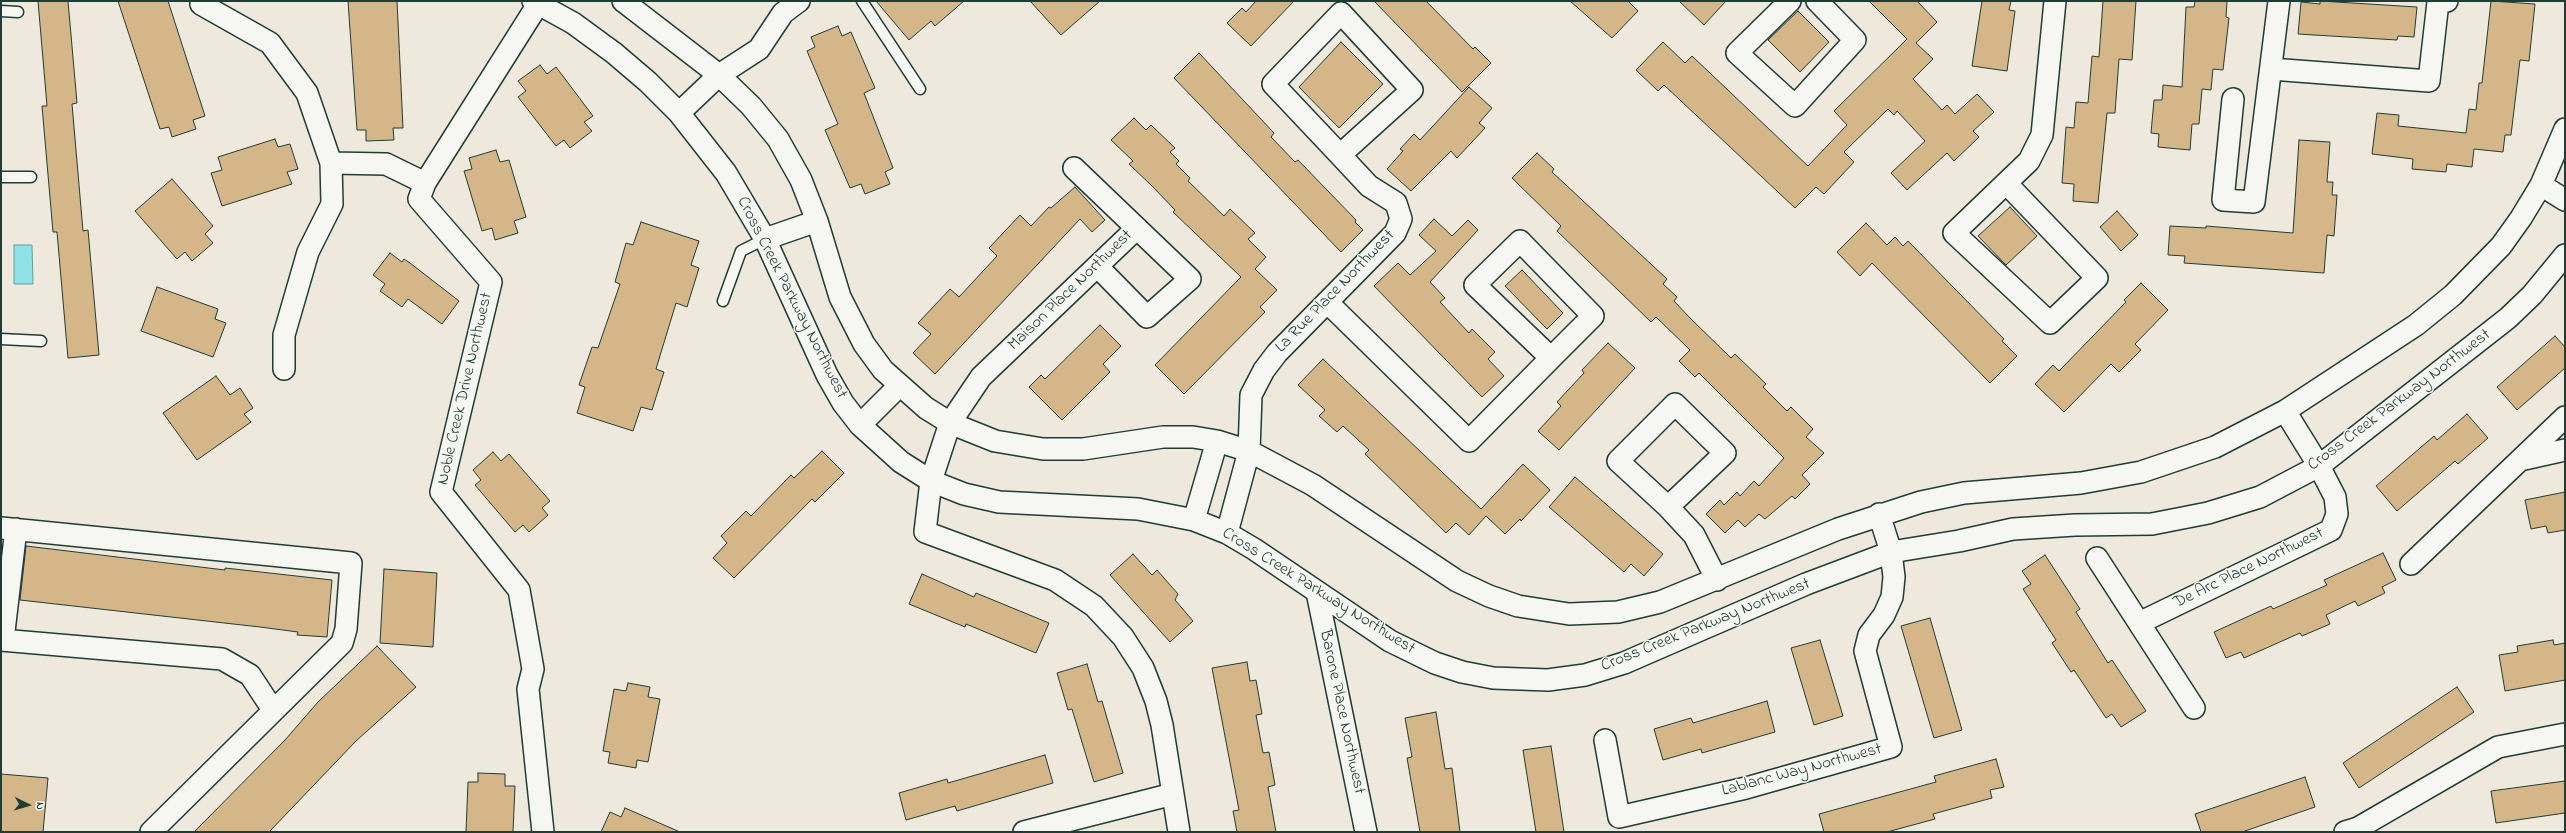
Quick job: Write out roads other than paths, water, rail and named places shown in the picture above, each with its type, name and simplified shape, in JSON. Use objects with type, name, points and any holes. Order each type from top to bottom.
[{"type":"street","points":[[623,1],[719,75],[752,106],[778,139],[801,180],[817,221],[840,297],[864,344],[899,386],[926,408],[950,423],[995,441],[1043,449],[1083,449],[1163,437],[1193,437],[1217,441],[1249,451],[1313,485],[1457,581],[1489,596],[1518,606],[1569,614],[1618,612],[1660,602],[1879,514],[1964,494],[2081,483],[2141,472],[2215,447],[2285,411],[2416,325],[2453,295],[2501,246],[2541,185],[2565,129]]},
{"type":"street","points":[[679,113],[719,75],[759,49],[783,13],[799,1]]},
{"type":"street","points":[[1790,1],[1737,52],[1795,106],[1855,40],[1817,1]]},
{"type":"street","points":[[2006,183],[2097,278],[2050,324],[1954,234],[2006,183],[2029,161],[2042,135],[2055,1]]},
{"type":"street","points":[[2233,99],[2223,200],[2254,202],[2279,1]]},
{"type":"street","points":[[2271,69],[2429,81],[2438,2],[2447,1]]},
{"type":"street","name":"Cross Creek Parkway Northwest","points":[[538,2],[573,23],[614,53],[648,82],[679,113],[726,173],[765,239],[827,375],[860,425],[901,462],[931,481],[964,494],[999,502],[1138,509],[1194,520],[1226,533],[1390,641],[1435,663],[1462,672],[1493,678],[1548,680],[1585,675],[1624,663],[1806,584],[1891,552],[1959,541],[2013,529],[2075,525],[2152,524],[2208,513],[2260,497],[2319,466],[2508,318],[2532,295],[2565,255]]},
{"type":"street","name":"Noble Creek Drive Northwest","points":[[538,2],[425,183],[419,199],[491,282],[441,492],[519,590],[533,669],[528,689],[543,832]]},
{"type":"street","points":[[201,4],[270,43],[307,93],[331,163],[332,204],[308,252],[284,335],[284,369]]},
{"type":"street","name":"La Rue Place Northwest","points":[[1226,533],[1249,451],[1251,395],[1264,370],[1277,353],[1395,233],[1401,219],[1396,203],[1369,186],[1273,84],[1341,13],[1412,90],[1340,155]]},
{"type":"street","points":[[331,163],[386,164],[425,183]]},
{"type":"street","name":"Maison Place Northwest","points":[[1074,168],[1138,228],[981,377],[950,423],[931,481],[925,532],[1055,580],[1094,606],[1123,637],[1142,668],[1156,701],[1173,794]]},
{"type":"street","points":[[2541,185],[2565,200]]},
{"type":"street","points":[[765,239],[817,221]]},
{"type":"street","points":[[1097,266],[1147,317],[1190,279],[1138,228]]},
{"type":"street","points":[[1327,302],[1469,441],[1593,316],[1520,241],[1475,285],[1551,358]]},
{"type":"street","points":[[860,425],[899,386]]},
{"type":"street","points":[[1668,507],[1725,452],[1675,404],[1618,461],[1668,507],[1694,535],[1716,580]]},
{"type":"street","name":"De Arc Place Northwest","points":[[2139,623],[2331,530],[2337,514],[2335,497],[2319,466],[2285,411]]},
{"type":"street","points":[[2411,564],[2565,417]]},
{"type":"street","points":[[1194,520],[1217,441]]},
{"type":"street","points":[[2520,460],[2565,450]]},
{"type":"street","name":"Lablanc Way Northwest","points":[[1605,740],[1619,817],[1746,788],[1891,746],[1865,651],[1869,635],[1884,615],[1892,597],[1894,577],[1891,552],[1879,514]]},
{"type":"street","points":[[151,832],[342,643],[346,629],[351,564],[8,529],[2,639],[222,659],[250,675],[274,710]]},
{"type":"street","points":[[2097,558],[2194,708]]},
{"type":"street","name":"Barone Place Northwest","points":[[1317,592],[1366,832]]},
{"type":"street","points":[[2345,832],[2358,828],[2498,747],[2565,734]]},
{"type":"street","points":[[1024,832],[1173,794],[1178,832]]},
{"type":"lane","points":[[862,1],[920,89]]},
{"type":"lane","points":[[1,11],[18,12]]},
{"type":"lane","points":[[1,177],[31,177]]},
{"type":"lane","points":[[723,301],[741,251],[765,239]]},
{"type":"lane","points":[[1,339],[41,341]]},
{"type":"water","points":[[14,245],[32,245],[33,284],[14,284]]}]
